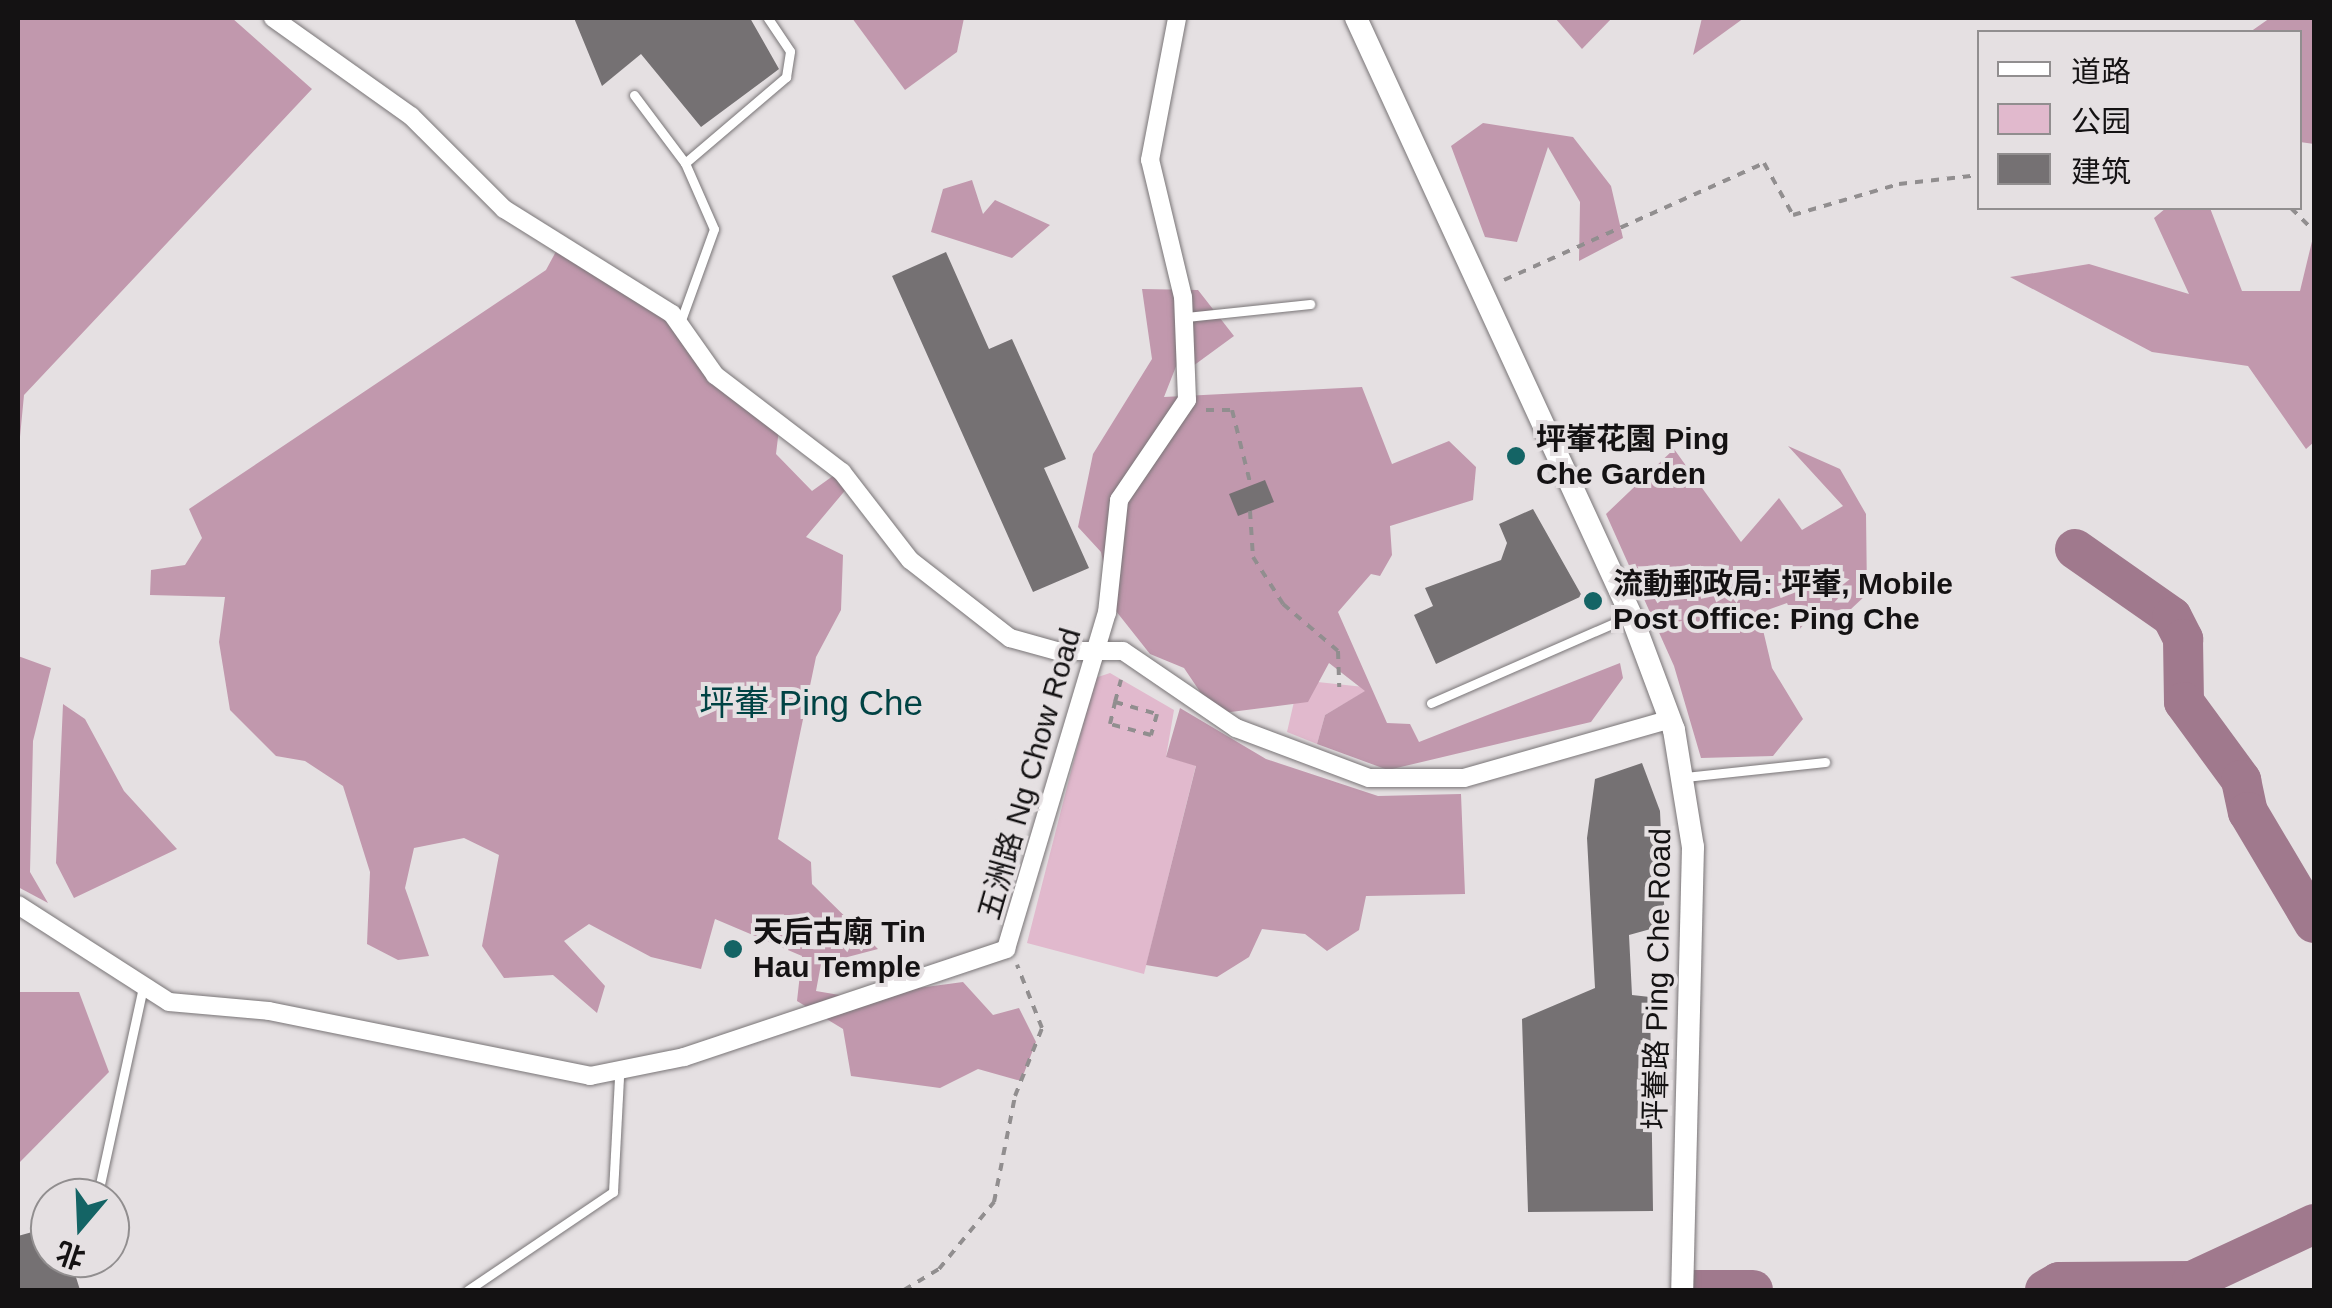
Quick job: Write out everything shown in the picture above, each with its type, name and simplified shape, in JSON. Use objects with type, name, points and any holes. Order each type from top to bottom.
[{"type":"street","points":[[272,18],[411,116],[504,209],[680,322],[715,375],[842,472],[945,595],[1010,638],[1131,655],[1247,734],[1368,778],[1464,778],[1671,719]]},
{"type":"street","name":"五洲路 Ng Chow Road","points":[[18,905],[142,992],[528,1070],[620,1076],[1006,949],[1091,650],[1108,607],[1119,500],[1184,409],[1186,317],[1150,160],[1177,18]]},
{"type":"street","name":"坪輋路 Ping Che Road","points":[[1356,18],[1631,615],[1671,719],[1685,777],[1694,926],[1682,1290]]},
{"type":"lane","points":[[686,163],[786,77],[790,51],[768,18]]},
{"type":"lane","points":[[634,95],[686,163],[714,229],[680,322]]},
{"type":"lane","points":[[1186,317],[1310,304]]},
{"type":"lane","points":[[1431,703],[1631,615]]},
{"type":"lane","points":[[1685,777],[1825,762]]},
{"type":"lane","points":[[101,1178],[142,992]]},
{"type":"lane","points":[[468,1290],[612,1192],[620,1076]]},
{"type":"path","points":[[1504,280],[1764,164],[1793,215],[1899,184],[1977,175]]},
{"type":"path","points":[[2293,210],[2314,232]]},
{"type":"path","points":[[1197,409],[1232,410],[1251,486]]},
{"type":"path","points":[[1250,511],[1253,557],[1282,604],[1338,651],[1339,687]]},
{"type":"path","points":[[1116,702],[1157,714],[1151,736],[1110,724],[1121,680]]},
{"type":"path","points":[[904,1290],[939,1270],[994,1202],[1014,1096],[1042,1028],[1036,994],[1006,949]]},
{"type":"green space","points":[[1110,673],[1174,710],[1166,757],[1196,765],[1144,974],[1027,943],[1095,678]]},
{"type":"green space","points":[[1299,680],[1364,687],[1366,691],[1325,715],[1317,744],[1287,732]]},
{"type":"shaded area","points":[[18,18],[232,18],[312,89],[24,395],[18,458]]},
{"type":"shaded area","points":[[852,18],[964,18],[957,52],[905,90]]},
{"type":"shaded area","points":[[1555,18],[1612,18],[1582,49]]},
{"type":"shaded area","points":[[1702,18],[1744,18],[1693,55]]},
{"type":"shaded area","points":[[2270,18],[2314,18],[2314,144],[2302,142],[2302,30],[2253,30]]},
{"type":"shaded area","points":[[1483,123],[1573,137],[1611,186],[1623,238],[1579,261],[1580,202],[1548,147],[1517,242],[1485,237],[1451,146]]},
{"type":"shaded area","points":[[972,180],[983,214],[995,200],[1050,225],[1012,258],[931,232],[943,189]]},
{"type":"shaded area","points":[[2164,210],[2211,210],[2242,291],[2300,291],[2314,233],[2314,442],[2306,449],[2248,366],[2152,352],[2010,277],[2089,264],[2189,294],[2154,218]]},
{"type":"shaded area","points":[[560,244],[654,302],[779,429],[776,454],[812,491],[837,473],[848,487],[806,537],[843,555],[841,610],[816,657],[778,839],[811,862],[812,884],[878,949],[821,964],[816,991],[851,997],[963,982],[993,1015],[1019,1008],[1036,1042],[1021,1081],[978,1069],[940,1088],[851,1076],[843,1029],[797,1001],[802,956],[715,919],[701,969],[651,957],[589,924],[564,941],[605,986],[597,1013],[553,975],[504,978],[482,946],[499,855],[464,838],[414,848],[405,888],[429,956],[398,960],[367,944],[370,872],[343,786],[305,761],[276,756],[230,710],[219,642],[225,597],[150,595],[151,570],[185,565],[202,538],[189,509],[546,270]]},
{"type":"shaded area","points":[[1142,289],[1198,290],[1234,336],[1193,366],[1177,364],[1164,397],[1362,387],[1392,464],[1449,441],[1476,467],[1473,500],[1390,526],[1392,555],[1380,576],[1371,574],[1338,612],[1387,723],[1410,724],[1419,742],[1620,663],[1623,678],[1591,722],[1388,770],[1317,744],[1325,715],[1365,691],[1329,663],[1308,702],[1215,714],[1184,668],[1150,654],[1112,606],[1101,552],[1078,527],[1093,454],[1152,359]]},
{"type":"shaded area","points":[[1788,446],[1840,469],[1866,514],[1867,594],[1850,610],[1815,611],[1799,630],[1787,603],[1759,613],[1772,668],[1803,719],[1773,756],[1701,758],[1674,666],[1606,514],[1674,449],[1741,542],[1779,498],[1802,530],[1843,506]]},
{"type":"shaded area","points":[[18,656],[51,668],[33,741],[30,872],[48,903],[18,887]]},
{"type":"shaded area","points":[[63,704],[85,719],[124,791],[177,849],[74,898],[56,863]]},
{"type":"shaded area","points":[[1180,708],[1266,759],[1378,796],[1461,794],[1465,894],[1366,896],[1359,930],[1327,951],[1305,934],[1262,929],[1249,957],[1217,977],[1146,965],[1196,766],[1166,757]]},
{"type":"shaded area","points":[[18,992],[79,992],[109,1072],[18,1164]]},
{"type":"building","points":[[574,18],[750,18],[779,69],[701,127],[641,54],[602,86]]},
{"type":"building","points":[[946,252],[989,349],[1012,339],[1066,459],[1044,468],[1089,568],[1033,592],[892,276]]},
{"type":"building","points":[[1265,480],[1274,502],[1238,516],[1229,494]]},
{"type":"building","points":[[1533,509],[1582,596],[1436,664],[1414,615],[1433,606],[1425,588],[1501,560],[1507,543],[1499,524]]},
{"type":"building","points":[[1642,763],[1660,811],[1665,925],[1629,935],[1632,995],[1650,997],[1653,1211],[1528,1212],[1522,1019],[1595,988],[1587,838],[1595,779]]},
{"type":"building","points":[[30,1233],[30,1278],[76,1278],[80,1290],[18,1290],[18,1236]]},
{"type":"waterway","points":[[2075,549],[2172,617],[2183,639],[2184,702],[2241,780],[2248,812],[2314,923]]},
{"type":"waterway","points":[[2045,1290],[2059,1282],[2192,1281],[2314,1224]]},
{"type":"waterway","points":[[1691,1290],[1753,1290]]},
{"type":"place","name":"坪輋花園 Ping Che Garden","points":[[1516,456]]},
{"type":"place","name":"流動郵政局: 坪輋, Mobile Post Office: Ping Che","points":[[1593,601]]},
{"type":"place","name":"天后古廟 Tin Hau Temple","points":[[733,949]]},
{"type":"district","name":"坪輋 Ping Che","points":[[811,703]]}]
